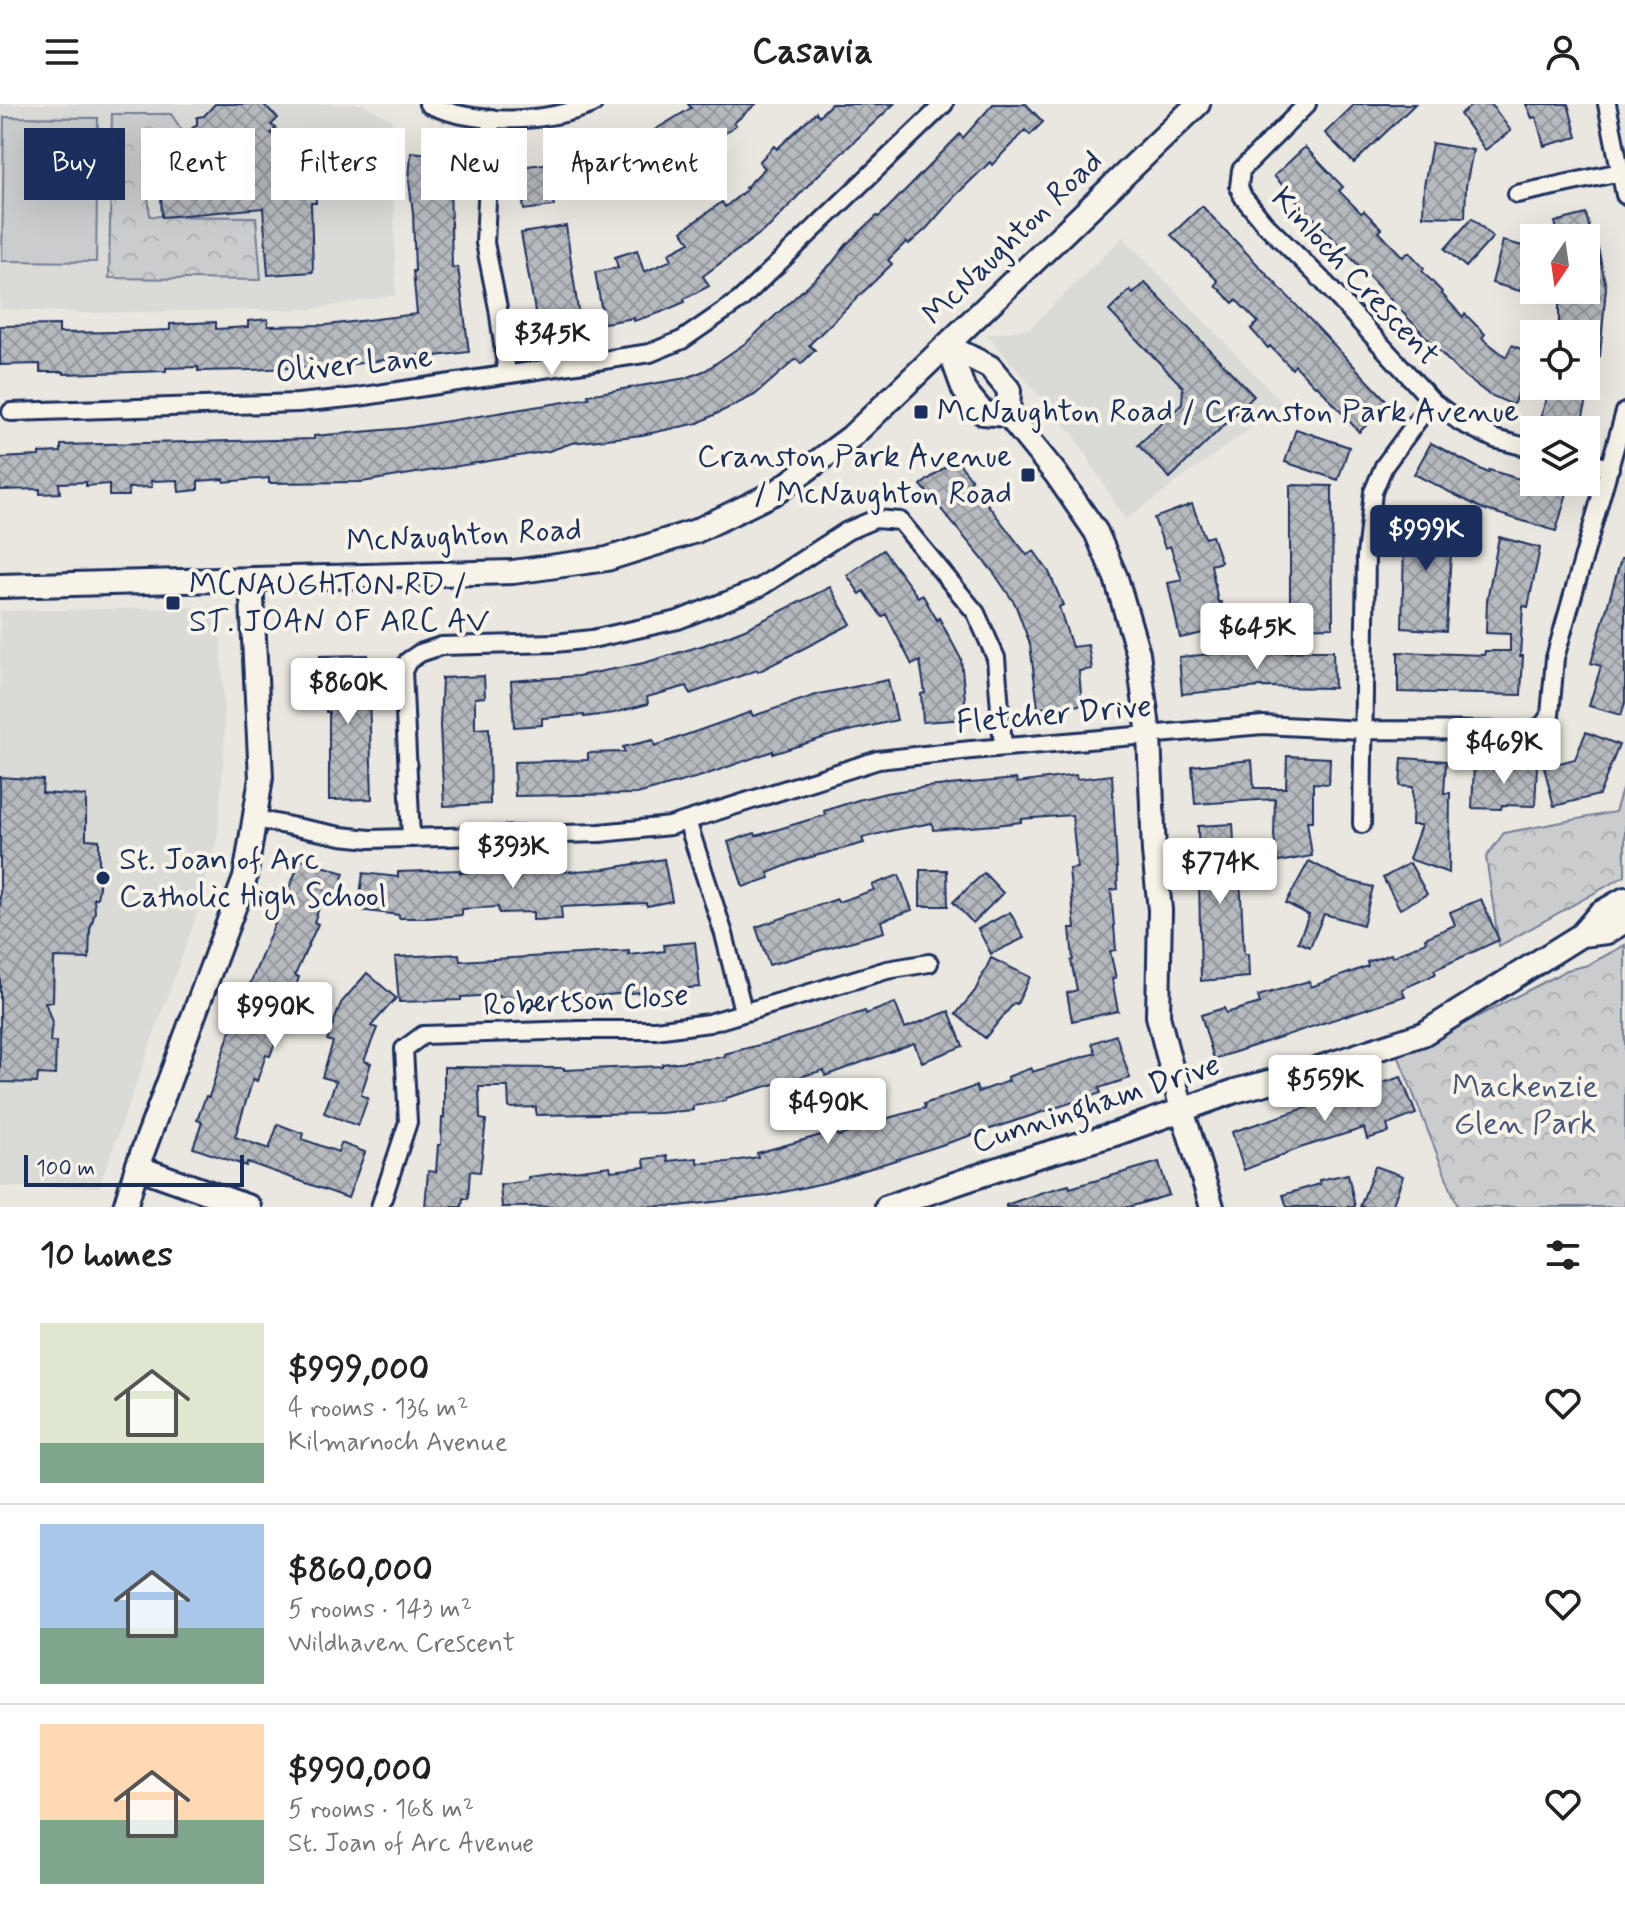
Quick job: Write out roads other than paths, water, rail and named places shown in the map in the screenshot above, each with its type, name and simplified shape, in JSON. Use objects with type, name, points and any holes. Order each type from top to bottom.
[{"type":"street","points":[[428,104],[441,110],[491,118],[539,117],[593,104]]},
{"type":"street","name":"Oliver Lane","points":[[11,412],[298,403],[358,397],[650,353],[682,340],[740,300],[944,104]]},
{"type":"street","name":"McNaughton Road","points":[[0,586],[513,572],[607,559],[696,531],[778,491],[825,457],[948,346],[1198,104]]},
{"type":"street","name":"Kinloch Crescent","points":[[1307,104],[1241,170],[1239,187],[1243,197],[1432,401],[1460,422],[1495,439],[1520,445]]},
{"type":"street","points":[[1607,104],[1625,195]]},
{"type":"street","points":[[491,118],[485,243],[507,373]]},
{"type":"street","points":[[1517,194],[1620,172]]},
{"type":"street","points":[[948,346],[964,390],[983,413],[1008,415]]},
{"type":"street","points":[[948,346],[990,367],[1009,390],[1008,415],[1056,474],[1096,532],[1111,566],[1138,653],[1149,735],[1160,910],[1158,1016],[1182,1110],[1212,1207]]},
{"type":"street","points":[[1362,824],[1366,556],[1373,492],[1384,466],[1432,401]]},
{"type":"street","name":"Fletcher Drive","points":[[255,819],[341,836],[411,838],[600,833],[670,826],[878,760],[1263,725],[1363,730],[1533,731],[1543,725],[1550,715],[1555,658],[1625,412]]},
{"type":"street","points":[[1600,466],[1610,468]]},
{"type":"street","points":[[411,838],[403,671],[408,661],[441,646],[524,645],[592,639],[678,620],[759,588],[847,531],[875,519],[900,521],[976,613],[996,658],[1003,747]]},
{"type":"street","points":[[125,1207],[137,1167],[245,878],[261,778],[251,579]]},
{"type":"street","points":[[687,821],[724,934],[743,1011]]},
{"type":"street","name":"Cunningham Drive","points":[[887,1207],[1235,1091],[1300,1074],[1423,1034],[1581,935],[1600,913],[1625,899]]},
{"type":"street","name":"Cunningham Drive","points":[[1581,935],[1607,932],[1625,921]]},
{"type":"street","name":"Robertson Close","points":[[380,1207],[408,1122],[404,1049],[423,1035],[655,1030],[709,1023],[887,970],[929,963]]},
{"type":"street","points":[[137,1167],[249,1207]]},
{"type":"place","name":"McNaughton Road / Cranston Park Avenue","points":[[921,412]]},
{"type":"place","name":"Cranston Park Avenue / McNaughton Road","points":[[1028,475]]},
{"type":"place","name":"MCNAUGHTON RD / ST. JOAN OF ARC AV","points":[[173,603]]},
{"type":"place","name":"St. Joan of Arc Catholic High School","points":[[103,878]]},
{"type":"park label","name":"Mackenzie Glen Park","points":[[1525,1106]]}]
